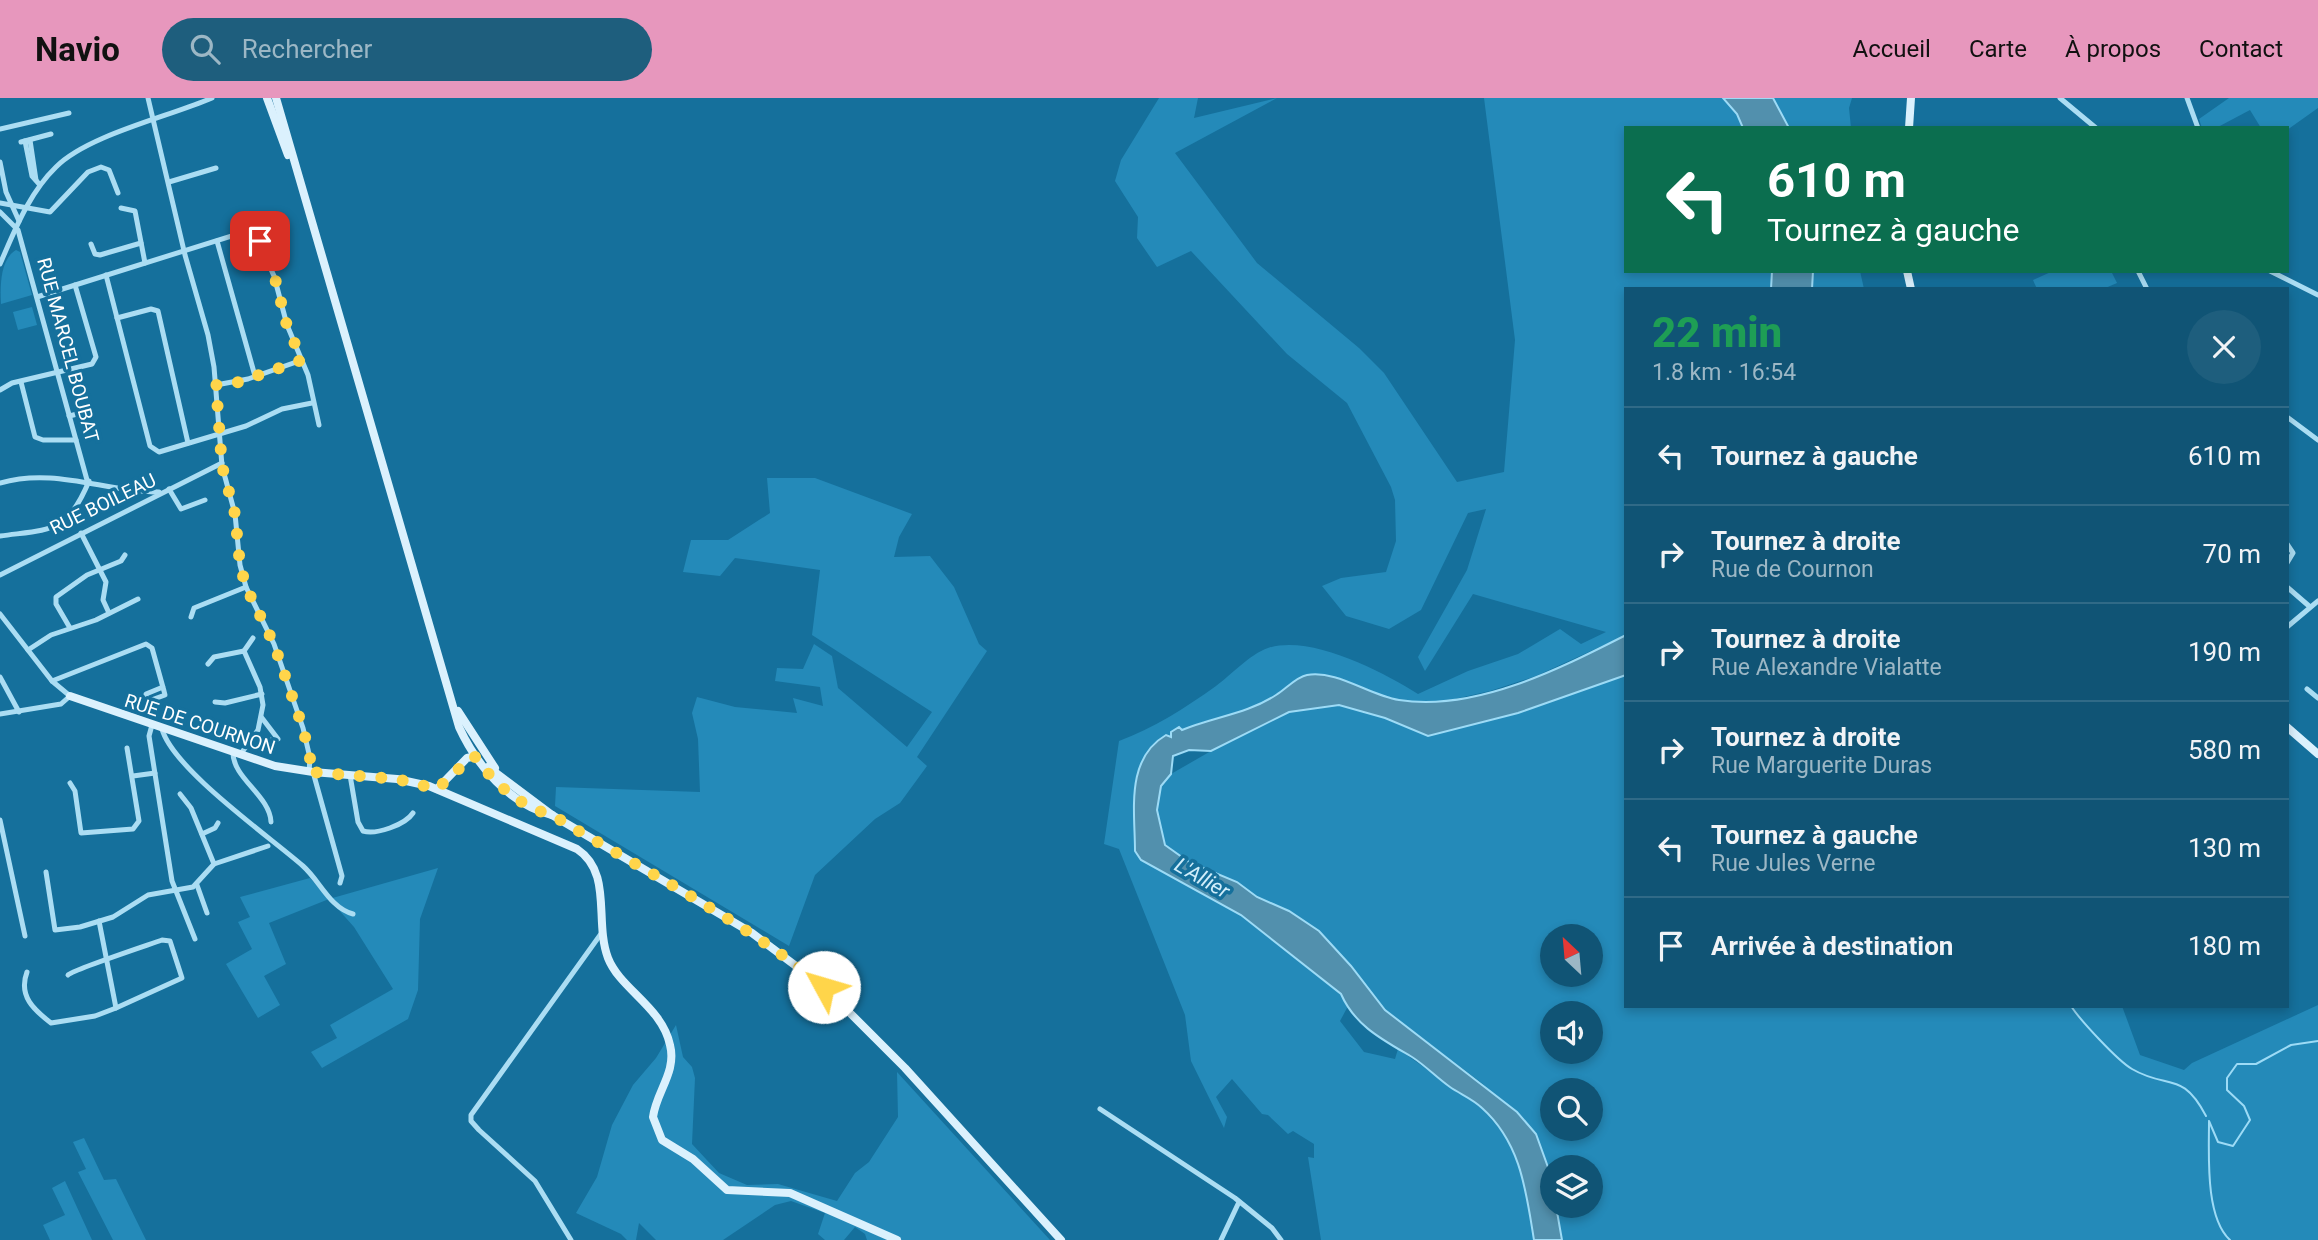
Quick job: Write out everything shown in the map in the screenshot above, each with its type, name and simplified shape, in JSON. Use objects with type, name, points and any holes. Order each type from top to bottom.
[{"type":"main road","points":[[267,98],[298,177]]},
{"type":"main road","points":[[276,98],[454,706],[479,755],[506,790],[531,807],[552,815]]},
{"type":"main road","points":[[1909,126],[1911,98]]},
{"type":"main road","name":"RUE DE COURNON","points":[[70,696],[237,754],[311,772],[397,779],[437,789],[471,806],[577,849],[590,858],[598,876],[603,932]]},
{"type":"main road","points":[[2289,729],[2318,754]]},
{"type":"main road","points":[[437,789],[479,755]]},
{"type":"main road","points":[[479,755],[499,775],[552,815],[752,933],[824,987],[905,1068],[1061,1240]]},
{"type":"main road","points":[[603,932],[611,963],[647,1003],[670,1044],[670,1072],[653,1117],[662,1140],[693,1159],[727,1190],[790,1193],[897,1240]]},
{"type":"street","points":[[148,98],[184,251],[208,335],[216,385],[222,463],[235,514],[240,565],[246,587],[274,644],[296,705],[311,772],[342,876],[340,883]]},
{"type":"street","points":[[0,264],[38,183],[55,167],[82,148],[212,98]]},
{"type":"street","points":[[2060,98],[2093,126]]},
{"type":"street","points":[[2187,98],[2197,126]]},
{"type":"street","points":[[0,129],[69,113]]},
{"type":"street","points":[[38,183],[25,141],[51,134]]},
{"type":"street","points":[[0,164],[6,192],[6,204],[2,214],[15,229]]},
{"type":"street","points":[[6,204],[50,212],[88,172],[101,167],[109,170],[118,193]]},
{"type":"street","points":[[169,182],[216,168]]},
{"type":"street","points":[[6,204],[19,221]]},
{"type":"street","points":[[121,208],[135,211],[145,263]]},
{"type":"street","points":[[37,297],[276,222]]},
{"type":"street","name":"RUE MARCEL BOUBAT","points":[[15,229],[37,297],[88,481]]},
{"type":"street","points":[[254,231],[276,282],[287,326],[310,380],[312,403],[319,425]]},
{"type":"street","points":[[217,241],[254,376]]},
{"type":"street","points":[[91,244],[95,254],[100,255],[141,243]]},
{"type":"street","points":[[2274,273],[2318,295]]},
{"type":"street","points":[[106,275],[150,446],[159,452],[246,426],[282,409],[312,403]]},
{"type":"street","points":[[0,390],[92,364],[96,357],[75,285]]},
{"type":"street","points":[[117,318],[151,309],[158,311],[188,443]]},
{"type":"street","points":[[216,385],[302,360]]},
{"type":"street","points":[[21,382],[35,437],[43,440],[76,440]]},
{"type":"street","points":[[69,416],[86,412]]},
{"type":"street","points":[[2289,418],[2318,440]]},
{"type":"street","name":"RUE BOILEAU","points":[[0,575],[222,463]]},
{"type":"street","points":[[0,483],[36,477],[88,481],[127,491],[165,490],[181,509],[205,500]]},
{"type":"street","points":[[0,536],[58,526],[70,516],[88,481]]},
{"type":"street","points":[[127,491],[134,506]]},
{"type":"street","points":[[143,492],[144,501]]},
{"type":"street","points":[[81,533],[106,582],[103,600],[109,613]]},
{"type":"street","points":[[70,628],[55,599],[83,578],[121,561],[125,555]]},
{"type":"street","points":[[191,617],[194,608],[246,587]]},
{"type":"street","points":[[2289,589],[2309,606]]},
{"type":"street","points":[[28,650],[51,635],[138,599]]},
{"type":"street","points":[[2289,625],[2318,601]]},
{"type":"street","name":"RUE DE COURNON","points":[[0,614],[52,681],[70,696]]},
{"type":"street","points":[[208,664],[214,657],[244,651],[253,638]]},
{"type":"street","points":[[52,681],[146,644],[152,648],[163,687]]},
{"type":"street","points":[[244,651],[252,664],[262,694],[262,718],[254,735],[237,754],[235,763],[268,810],[271,822]]},
{"type":"street","points":[[0,677],[19,712]]},
{"type":"street","points":[[2307,689],[2318,698]]},
{"type":"street","points":[[215,702],[225,703],[262,694]]},
{"type":"street","points":[[0,714],[61,704],[70,696]]},
{"type":"street","points":[[254,735],[273,741],[278,739],[262,718]]},
{"type":"street","points":[[152,725],[149,736],[175,888],[195,939]]},
{"type":"street","points":[[162,729],[167,741],[201,780],[303,866],[337,905],[353,914]]},
{"type":"street","points":[[70,783],[75,791],[81,833],[133,829],[139,821],[127,748]]},
{"type":"street","points":[[133,776],[155,773]]},
{"type":"street","points":[[350,775],[358,822],[363,831],[375,832],[409,820],[413,813]]},
{"type":"street","points":[[157,787],[166,788]]},
{"type":"street","points":[[180,794],[191,808],[214,864]]},
{"type":"street","points":[[0,820],[1,835],[25,936]]},
{"type":"street","points":[[202,834],[215,828],[218,823]]},
{"type":"street","points":[[46,872],[55,930],[99,922],[122,913],[144,896],[197,885],[214,864],[268,846]]},
{"type":"street","points":[[197,885],[206,913]]},
{"type":"street","points":[[99,922],[116,1007]]},
{"type":"street","points":[[571,1240],[535,1181],[471,1121],[471,1115],[603,932]]},
{"type":"street","points":[[27,972],[24,982],[30,1006],[51,1023],[95,1016],[180,979],[183,974],[166,939],[107,961],[77,968],[68,975]]},
{"type":"street","points":[[1100,1109],[1207,1177],[1272,1228],[1281,1240]]},
{"type":"street","points":[[1221,1240],[1239,1202]]},
{"type":"shaded area","points":[[1159,98],[1198,98],[1194,118],[1277,98],[1175,153],[1257,263],[1359,348],[1384,373],[1457,482],[1504,472],[1515,340],[1484,98],[1723,98],[1737,114],[1742,126],[1624,126],[1624,273],[1772,273],[1771,287],[1624,287],[1624,636],[1536,676],[1490,691],[1428,705],[1380,697],[1325,674],[1304,676],[1275,696],[1244,711],[1199,723],[1172,737],[1166,735],[1153,745],[1144,758],[1135,787],[1135,851],[1141,860],[1241,915],[1342,994],[1347,1008],[1340,1021],[1364,1052],[1395,1059],[1398,1049],[1481,1107],[1508,1139],[1522,1169],[1534,1240],[1321,1240],[1308,1157],[1314,1158],[1314,1144],[1293,1131],[1288,1134],[1268,1115],[1262,1114],[1232,1079],[1216,1097],[1227,1117],[1224,1128],[1191,1061],[1185,1015],[1119,849],[1104,844],[1119,741],[1181,710],[1254,655],[1268,648],[1285,645],[1324,650],[1366,666],[1418,694],[1468,671],[1518,654],[1560,629],[1581,644],[1606,632],[1473,594],[1425,671],[1418,657],[1467,570],[1486,509],[1468,513],[1421,610],[1389,629],[1346,616],[1322,586],[1341,578],[1386,572],[1396,541],[1395,500],[1391,487],[1347,403],[1287,354],[1191,251],[1157,267],[1137,238],[1138,217],[1115,181],[1121,160]]},
{"type":"shaded area","points":[[1773,98],[1852,98],[1849,108],[1851,126],[1788,126]]},
{"type":"shaded area","points":[[2229,98],[2318,98],[2318,108],[2289,129],[2289,126],[2260,126],[2250,110],[2220,126],[2201,126],[2199,119]]},
{"type":"shaded area","points":[[16,250],[20,252],[32,295],[1,304],[4,267]]},
{"type":"shaded area","points":[[1813,273],[1860,273],[1864,287],[1812,287]]},
{"type":"shaded area","points":[[2049,273],[2112,273],[2117,283],[2108,287],[2036,287],[2033,280]]},
{"type":"shaded area","points":[[32,307],[37,325],[18,330],[13,312]]},
{"type":"shaded area","points":[[767,478],[815,478],[912,514],[899,537],[894,557],[930,556],[954,587],[979,644],[987,651],[917,757],[927,766],[900,803],[875,819],[815,875],[789,946],[555,806],[556,787],[700,792],[698,739],[692,713],[697,697],[735,707],[797,713],[793,698],[823,706],[820,687],[775,681],[777,668],[803,669],[814,644],[832,656],[838,688],[907,747],[932,712],[812,635],[820,570],[735,558],[720,576],[683,572],[691,540],[728,540],[770,513]]},
{"type":"shaded area","points":[[1624,676],[1624,1008],[2123,1008],[2140,1055],[2184,1070],[2192,1063],[2318,1005],[2318,1240],[1562,1240],[1558,1218],[1603,1218],[1603,1155],[1540,1155],[1540,1158],[1483,1084],[1385,1010],[1351,966],[1318,931],[1289,911],[1257,897],[1237,882],[1189,862],[1165,845],[1157,810],[1161,786],[1171,774],[1289,712],[1339,705],[1385,718],[1428,736],[1518,713]]},
{"type":"shaded area","points":[[438,868],[420,919],[418,990],[408,1019],[322,1068],[311,1052],[337,1038],[330,1025],[393,989],[354,927],[329,899]]},
{"type":"shaded area","points":[[310,878],[329,899],[269,923],[286,964],[264,976],[280,1005],[258,1018],[226,964],[252,949],[238,922],[250,917],[240,897]]},
{"type":"shaded area","points":[[676,1025],[683,1057],[692,1067],[695,1078],[692,1144],[719,1173],[747,1185],[778,1184],[837,1201],[855,1173],[869,1162],[898,1117],[897,1072],[1050,1240],[867,1240],[865,1234],[855,1227],[844,1240],[825,1240],[818,1234],[825,1213],[791,1201],[775,1205],[723,1240],[656,1240],[639,1223],[636,1240],[627,1240],[621,1234],[576,1213],[597,1177],[612,1125],[633,1085],[656,1058]]},
{"type":"shaded area","points":[[84,1138],[104,1180],[116,1179],[146,1240],[113,1240],[78,1172],[86,1169],[73,1142]]},
{"type":"shaded area","points":[[65,1181],[92,1240],[50,1240],[43,1225],[65,1215],[52,1188]]},
{"type":"water","points":[[1723,98],[1773,98],[1788,126],[1742,126],[1737,114]]},
{"type":"water","points":[[1772,273],[1813,273],[1812,287],[1771,287]]},
{"type":"water","name":"L'Allier","points":[[1624,636],[1624,676],[1518,713],[1428,736],[1385,718],[1339,705],[1289,712],[1211,751],[1189,750],[1173,756],[1171,774],[1161,786],[1157,810],[1165,845],[1189,862],[1237,882],[1257,897],[1289,911],[1319,931],[1351,966],[1385,1010],[1517,1112],[1536,1134],[1544,1155],[1540,1155],[1540,1218],[1558,1218],[1562,1240],[1534,1240],[1520,1169],[1505,1136],[1482,1108],[1362,1024],[1341,994],[1241,915],[1141,860],[1135,851],[1134,803],[1138,772],[1153,745],[1166,735],[1171,737],[1171,732],[1179,727],[1182,730],[1253,707],[1307,675],[1319,674],[1342,679],[1399,700],[1428,702],[1487,694],[1545,674]]},
{"type":"waterway","points":[[2072,1008],[2126,1065],[2155,1079],[2182,1086],[2206,1116]]},
{"type":"waterway","points":[[2209,1121],[2218,1142],[2233,1146],[2250,1120],[2244,1106],[2227,1090],[2227,1078],[2237,1064],[2256,1064],[2291,1045],[2318,1041]]},
{"type":"waterway","points":[[2209,1122],[2212,1201],[2222,1230],[2230,1240]]},
{"type":"route","points":[[260,241],[276,282],[287,326],[302,360],[239,382],[216,385],[222,466],[235,514],[242,573],[246,587],[274,644],[296,705],[310,758],[309,772],[382,777],[437,789],[461,767],[473,762],[475,757],[491,777],[522,801],[552,815],[727,918],[776,950],[824,987]]}]
